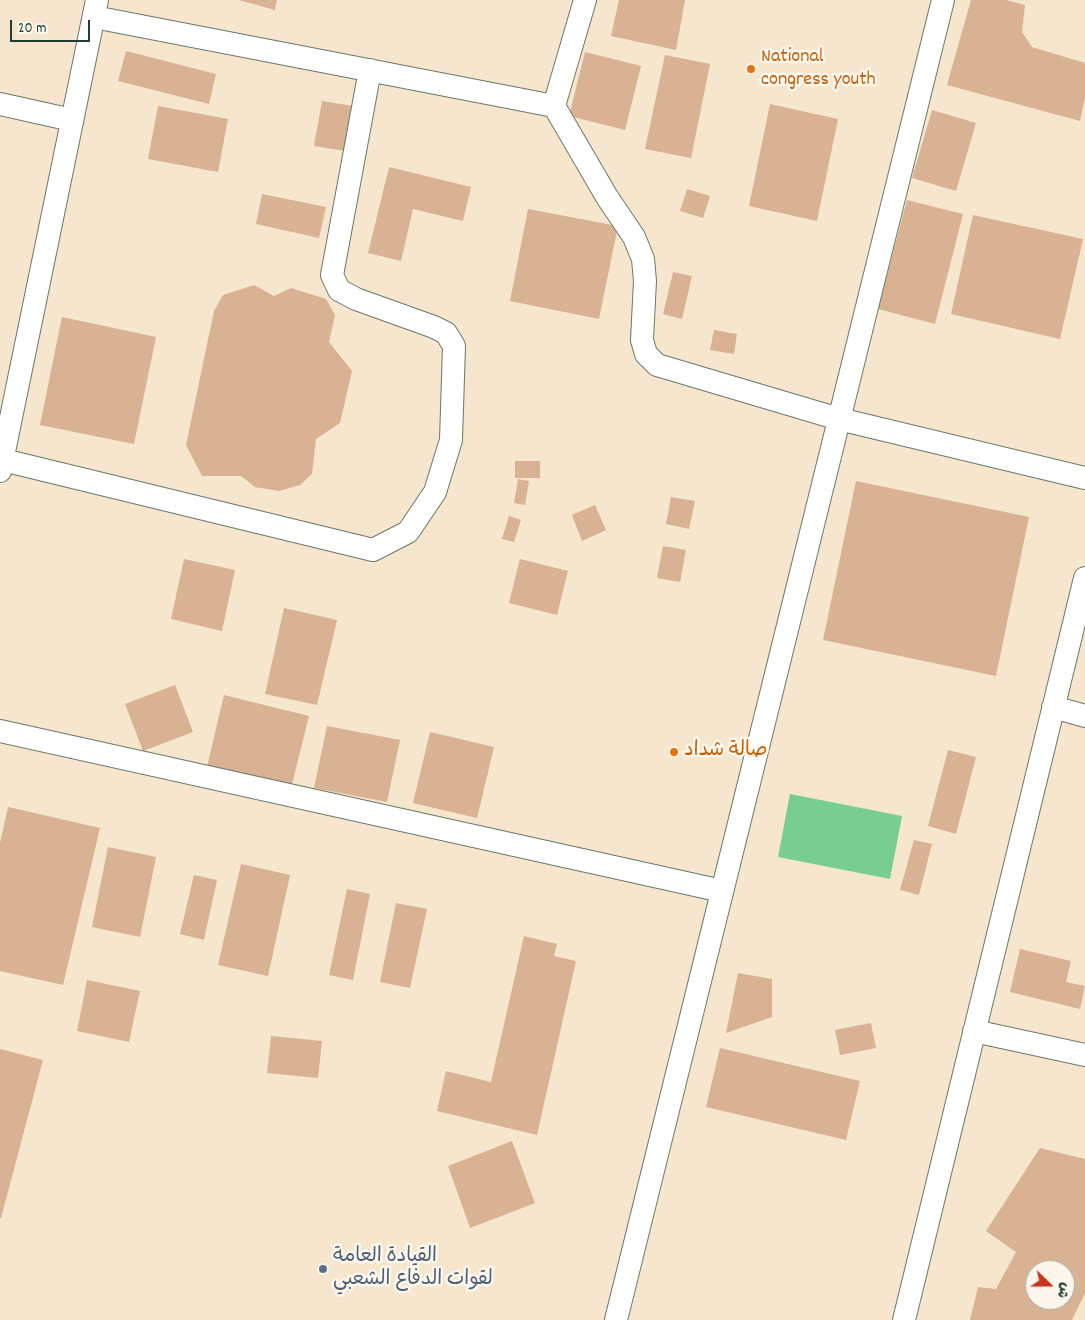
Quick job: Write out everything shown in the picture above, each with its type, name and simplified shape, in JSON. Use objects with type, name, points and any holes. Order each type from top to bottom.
[{"type":"street","points":[[585,0],[554,106],[607,197],[634,237],[643,259],[645,281],[642,340],[646,354],[657,365],[839,419],[1085,478]]},
{"type":"street","points":[[616,1320],[943,0]]},
{"type":"street","points":[[370,70],[332,275],[339,290],[356,299],[434,326],[446,333],[454,346],[450,440],[436,492],[408,532],[373,550],[1,466],[96,8],[370,70],[554,106]]},
{"type":"street","points":[[0,104],[72,120]]},
{"type":"street","points":[[904,1320],[1085,578]]},
{"type":"street","points":[[1054,707],[1085,716]]},
{"type":"street","points":[[0,731],[722,891]]},
{"type":"street","points":[[974,1031],[1085,1055]]},
{"type":"green space","points":[[790,794],[902,816],[890,879],[778,857]]},
{"type":"building","points":[[239,0],[277,0],[275,10]]},
{"type":"building","points":[[619,0],[685,0],[676,50],[611,36]]},
{"type":"building","points":[[971,0],[1006,0],[1025,5],[1022,32],[1032,47],[1085,63],[1085,97],[1080,121],[947,85]]},
{"type":"building","points":[[126,51],[216,74],[209,104],[118,81]]},
{"type":"building","points":[[585,52],[641,66],[625,130],[569,116]]},
{"type":"building","points":[[665,55],[710,64],[691,158],[645,149]]},
{"type":"building","points":[[322,101],[353,106],[345,151],[314,146]]},
{"type":"building","points":[[770,104],[838,119],[817,221],[749,206]]},
{"type":"building","points":[[158,106],[228,119],[218,172],[148,159]]},
{"type":"building","points":[[932,110],[976,123],[956,191],[912,178]]},
{"type":"building","points":[[389,167],[471,187],[463,221],[413,209],[401,261],[368,253]]},
{"type":"building","points":[[687,189],[710,196],[703,218],[680,211]]},
{"type":"building","points":[[262,194],[326,207],[319,238],[256,224]]},
{"type":"building","points":[[907,200],[963,214],[935,324],[878,309]]},
{"type":"building","points":[[528,209],[618,226],[599,319],[510,301]]},
{"type":"building","points":[[973,215],[1083,239],[1060,339],[951,314]]},
{"type":"building","points":[[673,272],[692,276],[682,319],[663,314]]},
{"type":"building","points":[[254,285],[274,296],[291,288],[326,299],[335,315],[329,342],[352,371],[340,423],[316,439],[312,474],[300,485],[279,491],[255,487],[241,476],[202,476],[186,445],[214,311],[223,295]]},
{"type":"building","points":[[62,317],[156,337],[134,444],[40,425]]},
{"type":"building","points":[[714,330],[737,334],[734,354],[710,350]]},
{"type":"building","points":[[515,461],[540,461],[540,478],[515,478]]},
{"type":"building","points":[[518,479],[529,481],[525,505],[514,503]]},
{"type":"building","points":[[856,481],[1029,517],[996,676],[823,640]]},
{"type":"building","points":[[671,497],[695,501],[689,529],[666,524]]},
{"type":"building","points":[[595,505],[606,530],[582,541],[572,515]]},
{"type":"building","points":[[509,516],[521,520],[514,542],[502,539]]},
{"type":"building","points":[[663,546],[686,550],[680,582],[657,578]]},
{"type":"building","points":[[184,559],[235,570],[222,631],[171,619]]},
{"type":"building","points":[[520,559],[568,571],[557,615],[509,603]]},
{"type":"building","points":[[284,608],[337,620],[317,705],[265,694]]},
{"type":"building","points":[[175,685],[193,732],[143,751],[125,704]]},
{"type":"building","points":[[224,695],[309,716],[290,792],[206,771]]},
{"type":"building","points":[[327,726],[400,740],[387,802],[314,788]]},
{"type":"building","points":[[430,732],[494,747],[477,818],[413,803]]},
{"type":"building","points":[[948,750],[976,757],[956,834],[928,826]]},
{"type":"building","points":[[8,807],[100,828],[63,985],[0,971],[0,843]]},
{"type":"building","points":[[914,840],[932,844],[919,895],[900,890]]},
{"type":"building","points":[[108,847],[156,857],[140,937],[92,927]]},
{"type":"building","points":[[241,864],[290,875],[268,976],[218,965]]},
{"type":"building","points":[[194,875],[217,880],[204,940],[180,934]]},
{"type":"building","points":[[347,889],[370,894],[353,980],[329,975]]},
{"type":"building","points":[[396,903],[427,909],[410,988],[380,982]]},
{"type":"building","points":[[524,936],[557,944],[554,956],[576,961],[537,1135],[437,1111],[446,1071],[491,1082]]},
{"type":"building","points":[[1020,949],[1071,961],[1066,982],[1085,986],[1080,1009],[1010,992]]},
{"type":"building","points":[[738,973],[772,979],[772,1017],[726,1033]]},
{"type":"building","points":[[87,980],[140,991],[129,1042],[77,1031]]},
{"type":"building","points":[[871,1023],[876,1048],[840,1055],[835,1030]]},
{"type":"building","points":[[271,1036],[322,1041],[318,1078],[267,1073]]},
{"type":"building","points":[[720,1048],[860,1081],[846,1140],[706,1107]]},
{"type":"building","points":[[0,1049],[43,1060],[1,1218],[0,1218]]},
{"type":"building","points":[[512,1141],[535,1203],[470,1228],[448,1166]]},
{"type":"building","points":[[1040,1148],[1085,1159],[1085,1293],[1072,1320],[970,1320],[978,1287],[996,1289],[1016,1252],[986,1231]]},
{"type":"place","name":"National congress youth","points":[[751,69]]},
{"type":"place","name":"صالة شداد","points":[[674,752]]},
{"type":"place","name":"القيادة العامة لقوات الدفاع الشعبي","points":[[323,1269]]}]
